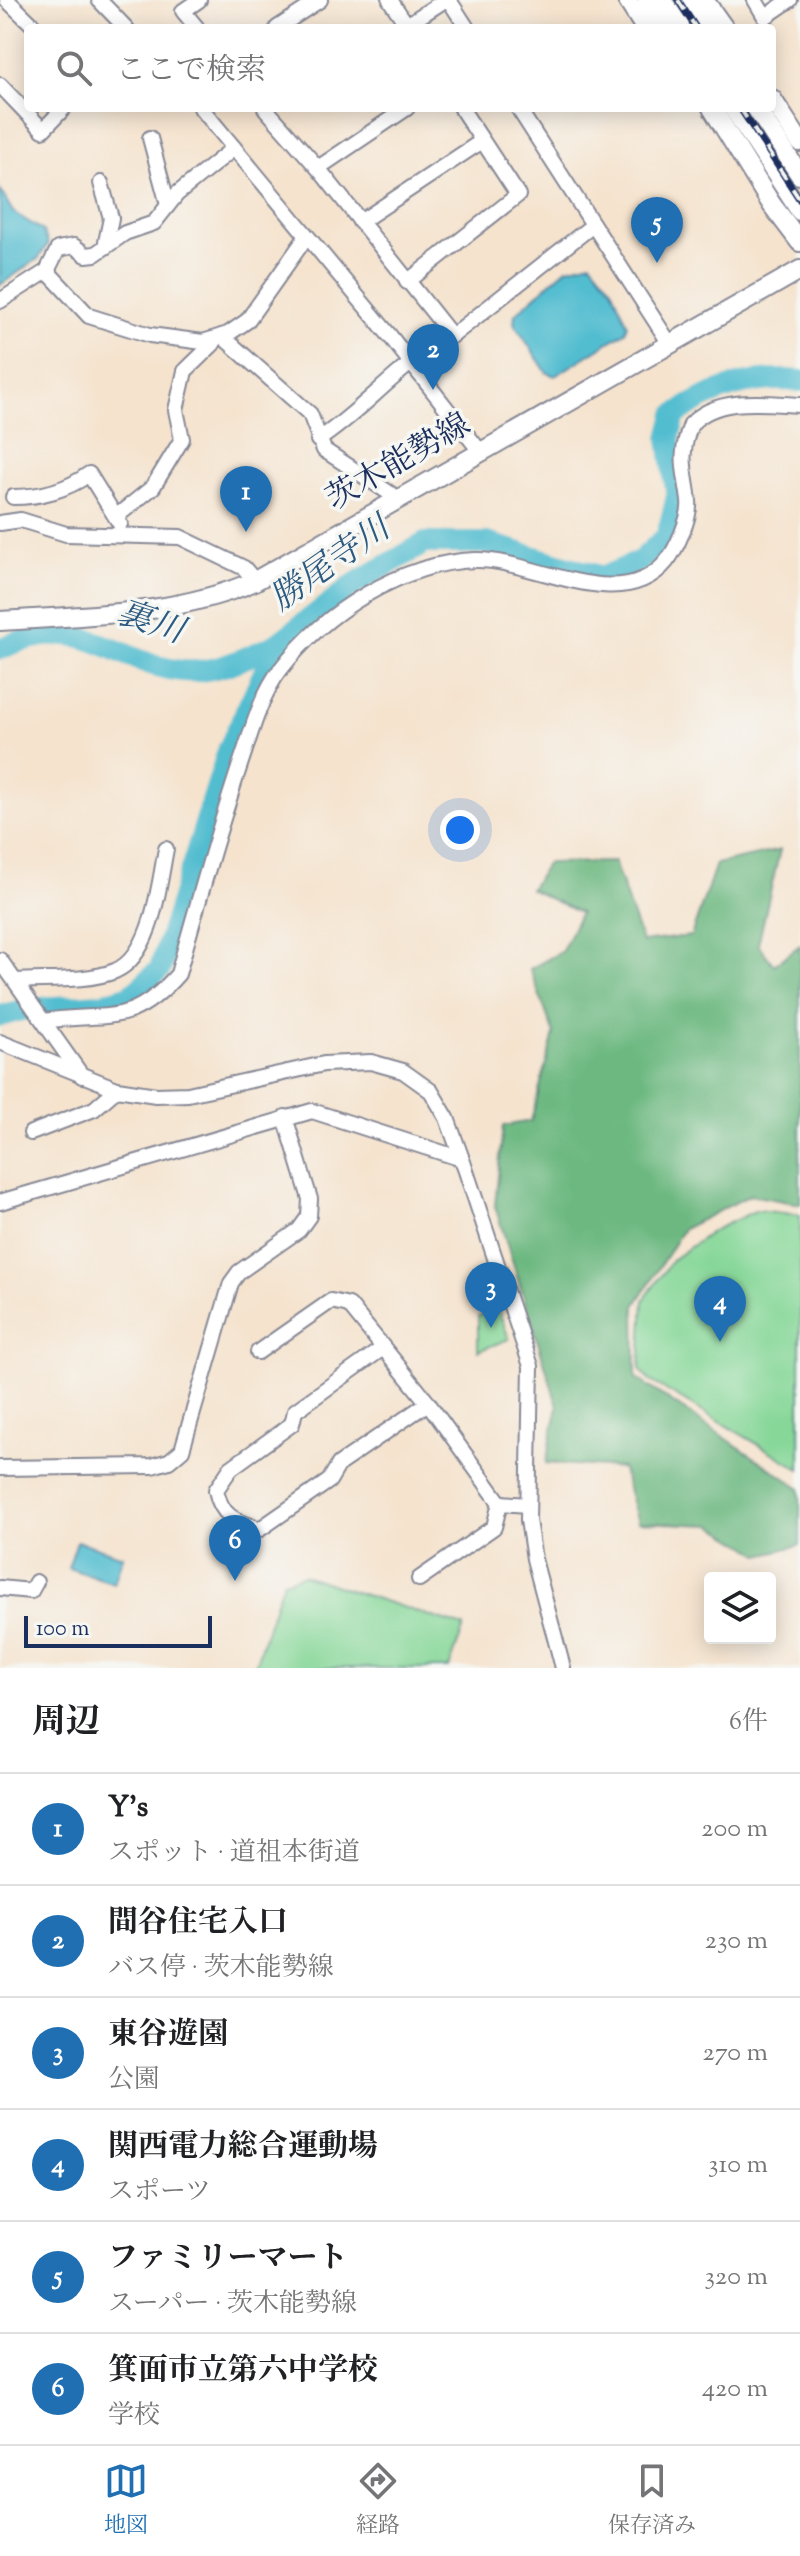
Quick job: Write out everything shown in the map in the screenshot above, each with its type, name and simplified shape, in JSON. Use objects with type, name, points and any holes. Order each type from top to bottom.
[{"type":"main road","points":[[627,0],[642,24]]},
{"type":"main road","points":[[647,0],[662,24]]},
{"type":"main road","points":[[662,0],[678,24]]},
{"type":"main road","points":[[686,0],[701,24]]},
{"type":"main road","points":[[704,0],[721,24]]},
{"type":"main road","points":[[711,0],[722,24]]},
{"type":"main road","points":[[776,108],[800,175]]},
{"type":"main road","points":[[704,112],[733,145]]},
{"type":"main road","points":[[714,112],[733,145],[800,242]]},
{"type":"main road","points":[[736,112],[800,211]]},
{"type":"main road","points":[[760,112],[792,146]]},
{"type":"main road","name":"茨木能勢線","points":[[0,621],[164,608],[222,595],[255,581],[479,450],[800,270]]},
{"type":"street","points":[[7,0],[32,24]]},
{"type":"street","points":[[194,24],[183,11],[199,0]]},
{"type":"street","points":[[283,24],[320,0]]},
{"type":"street","points":[[390,0],[404,24]]},
{"type":"street","points":[[411,24],[447,0],[464,24]]},
{"type":"street","points":[[755,0],[765,17],[790,0]]},
{"type":"street","points":[[103,1],[123,24]]},
{"type":"street","points":[[0,85],[24,110]]},
{"type":"street","points":[[26,112],[43,130],[60,112]]},
{"type":"street","points":[[204,112],[479,450]]},
{"type":"street","points":[[274,112],[452,336],[593,225]]},
{"type":"street","points":[[318,168],[401,112]]},
{"type":"street","points":[[407,282],[518,195],[464,112]]},
{"type":"street","points":[[521,112],[670,344]]},
{"type":"street","points":[[150,138],[168,205]]},
{"type":"street","points":[[360,222],[482,141]]},
{"type":"street","points":[[0,301],[47,271],[58,249],[74,246],[86,255],[125,233],[154,223],[168,205],[234,148]]},
{"type":"street","points":[[101,183],[111,218],[105,247]]},
{"type":"street","points":[[47,271],[89,316],[150,335],[203,342],[217,338],[247,321],[307,236]]},
{"type":"street","points":[[217,338],[310,414],[318,440],[346,467],[397,498]]},
{"type":"street","points":[[117,516],[153,487],[182,439],[176,410],[185,371],[217,338]]},
{"type":"street","points":[[318,440],[346,423],[381,387],[411,363]]},
{"type":"street","points":[[44,1021],[97,1020],[124,1014],[163,991],[178,974],[217,833],[257,717],[278,673],[318,629],[406,573],[442,563],[478,560],[510,564],[598,586],[649,577],[666,562],[690,504],[681,467],[691,424],[716,408],[753,403],[800,405]]},
{"type":"street","points":[[13,497],[34,497],[74,484],[89,474],[117,516],[124,536]]},
{"type":"street","points":[[0,523],[21,520],[66,534],[180,537],[244,568],[255,581]]},
{"type":"street","points":[[16,981],[103,974],[127,963],[143,941],[154,912],[166,849]]},
{"type":"street","points":[[0,960],[82,1076]]},
{"type":"street","points":[[0,1042],[117,1089],[156,1095],[188,1094],[324,1064],[371,1062],[403,1071],[431,1091],[447,1118],[462,1159],[531,1366],[533,1393],[528,1505],[534,1559],[563,1668]]},
{"type":"street","points":[[31,1133],[94,1109],[117,1089]]},
{"type":"street","points":[[0,1202],[312,1111],[462,1159]]},
{"type":"street","points":[[0,1468],[152,1466],[169,1461],[182,1450],[231,1283],[239,1272],[299,1230],[309,1216],[310,1199],[285,1117]]},
{"type":"street","points":[[258,1352],[331,1301],[349,1305],[428,1403],[500,1503],[494,1527],[419,1579]]},
{"type":"street","points":[[383,1348],[295,1411],[292,1424],[231,1468],[216,1490],[219,1503],[230,1519],[260,1529],[329,1481],[339,1464],[428,1403]]},
{"type":"street","points":[[500,1503],[528,1505]]},
{"type":"street","points":[[0,1588],[31,1591],[36,1582]]},
{"type":"green space","points":[[780,850],[758,944],[774,965],[800,945],[800,1204],[750,1195],[683,1229],[635,1306],[636,1378],[800,1488],[800,1545],[761,1555],[712,1525],[638,1522],[622,1468],[546,1463],[558,1406],[495,1206],[503,1126],[531,1121],[554,1034],[530,969],[562,951],[580,913],[530,889],[547,863],[614,862],[642,942],[691,936],[716,864]]},
{"type":"green space","points":[[757,1210],[800,1215],[800,1469],[649,1380],[640,1369],[644,1300],[672,1260],[714,1230]]},
{"type":"green space","points":[[498,1309],[509,1339],[478,1351],[478,1316]]},
{"type":"green space","points":[[303,1575],[464,1627],[449,1668],[254,1668],[283,1581]]},
{"type":"water","points":[[0,190],[13,212],[43,231],[48,244],[39,258],[0,285]]},
{"type":"water","points":[[591,262],[612,288],[628,325],[625,332],[555,376],[547,373],[514,323],[515,314],[567,268]]},
{"type":"water","points":[[77,1541],[123,1556],[114,1583],[68,1568]]},
{"type":"waterway","name":"勝尾寺川","points":[[0,1016],[26,1009],[101,1004],[131,995],[160,969],[229,748],[277,644],[356,583],[425,543],[487,543],[603,577],[640,561],[667,536],[677,497],[669,438],[675,415],[704,398],[734,386],[766,380],[800,381]]},
{"type":"waterway","name":"裏川","points":[[0,649],[42,636],[74,636],[157,666],[195,671],[231,664],[277,644]]},
{"type":"railway","points":[[678,0],[693,24]]},
{"type":"railway","points":[[743,112],[800,200]]},
{"type":"place","name":"ファミリーマート","points":[[657,263]]},
{"type":"place","name":"間谷住宅入口","points":[[433,390]]},
{"type":"place","name":"Y's","points":[[246,532]]},
{"type":"place","name":"東谷遊園","points":[[491,1328]]},
{"type":"place","name":"関西電力総合運動場","points":[[720,1342]]},
{"type":"place","name":"箕面市立第六中学校","points":[[235,1581]]}]
